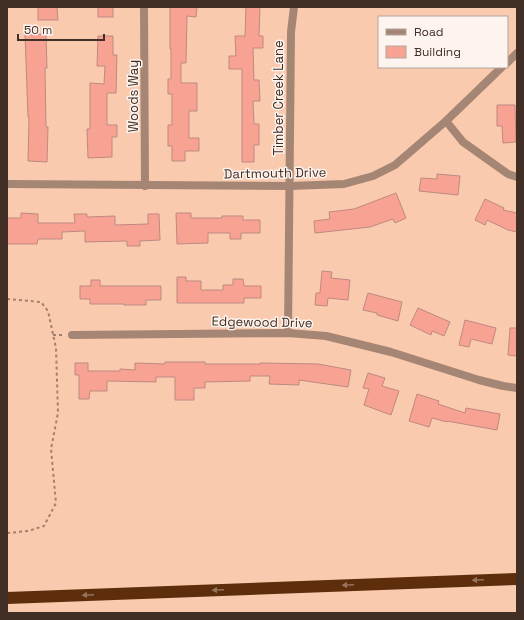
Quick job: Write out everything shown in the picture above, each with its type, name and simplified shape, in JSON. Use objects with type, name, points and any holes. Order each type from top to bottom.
[{"type":"highway","points":[[7,598],[517,579]]},
{"type":"street","name":"Woods Way","points":[[144,7],[145,186]]},
{"type":"street","name":"Timber Creek Lane","points":[[288,332],[291,32],[294,7]]},
{"type":"street","points":[[508,62],[517,53]]},
{"type":"street","name":"Dartmouth Drive","points":[[7,184],[145,186],[290,186],[344,184],[373,176],[396,165],[446,121],[501,68]]},
{"type":"street","points":[[446,121],[462,142],[508,174],[517,177]]},
{"type":"street","name":"Edgewood Drive","points":[[72,335],[288,332],[326,336],[384,350],[479,380],[517,388]]},
{"type":"path","points":[[7,299],[41,302],[48,311],[56,348],[58,413],[51,449],[56,503],[44,526],[28,531],[7,533]]},
{"type":"building","points":[[38,7],[57,7],[58,20],[38,20]]},
{"type":"building","points":[[98,7],[113,7],[113,17],[98,17]]},
{"type":"building","points":[[170,7],[197,7],[196,17],[187,16],[186,63],[181,63],[181,83],[197,83],[197,111],[189,111],[189,138],[199,138],[199,151],[185,151],[185,161],[172,161],[172,146],[168,146],[168,125],[172,125],[172,94],[168,94],[168,79],[171,79]]},
{"type":"building","points":[[246,7],[260,7],[259,36],[263,36],[263,48],[253,48],[254,80],[259,80],[260,101],[253,101],[254,124],[259,124],[259,145],[254,145],[254,162],[242,162],[242,69],[229,69],[229,56],[236,56],[235,36],[245,36]]},
{"type":"building","points":[[25,34],[46,34],[46,127],[48,127],[47,162],[28,161],[29,117]]},
{"type":"building","points":[[98,36],[113,36],[113,55],[117,55],[116,93],[107,93],[107,125],[117,125],[117,137],[112,137],[112,157],[88,158],[87,129],[90,129],[90,83],[104,84],[105,66],[97,66]]},
{"type":"building","points":[[497,105],[515,105],[516,142],[503,143],[502,126],[497,126]]},
{"type":"building","points":[[437,174],[460,176],[458,195],[419,191],[421,178],[437,179]]},
{"type":"building","points":[[396,193],[406,218],[395,223],[393,219],[370,227],[315,233],[314,221],[330,219],[329,212],[354,209]]},
{"type":"building","points":[[485,199],[504,208],[503,210],[517,213],[517,232],[508,230],[487,220],[485,225],[475,220]]},
{"type":"building","points":[[21,213],[38,214],[38,223],[75,223],[74,214],[87,214],[87,217],[115,216],[115,225],[148,224],[148,214],[159,214],[160,240],[140,241],[140,246],[127,246],[127,241],[85,242],[85,231],[62,232],[62,239],[38,239],[37,244],[7,244],[7,218],[21,218]]},
{"type":"building","points":[[176,213],[191,213],[191,218],[243,216],[243,220],[260,220],[260,233],[241,233],[241,239],[230,239],[230,233],[208,233],[208,243],[177,244]]},
{"type":"building","points":[[322,271],[332,272],[331,278],[350,280],[348,300],[328,298],[327,306],[315,305],[316,293],[320,293]]},
{"type":"building","points":[[177,277],[186,277],[186,281],[201,281],[201,290],[223,290],[223,285],[233,285],[233,279],[243,279],[244,286],[261,286],[261,298],[244,298],[244,303],[177,303]]},
{"type":"building","points":[[91,280],[100,280],[100,286],[161,286],[161,300],[146,300],[146,305],[90,304],[90,299],[80,299],[80,286],[91,286]]},
{"type":"building","points":[[368,293],[402,302],[398,321],[377,315],[377,313],[363,310]]},
{"type":"building","points":[[418,308],[450,322],[444,336],[432,331],[431,335],[410,325]]},
{"type":"building","points":[[465,320],[496,328],[492,344],[471,339],[469,347],[459,345]]},
{"type":"building","points":[[510,328],[517,328],[517,356],[508,355]]},
{"type":"building","points":[[165,362],[205,362],[205,364],[318,364],[351,370],[348,387],[299,380],[299,385],[269,384],[270,376],[250,376],[250,381],[205,382],[205,388],[194,388],[194,400],[175,400],[175,377],[156,377],[156,382],[107,381],[107,391],[90,391],[89,399],[79,399],[79,375],[75,375],[75,363],[88,363],[88,371],[120,371],[120,369],[135,370],[135,363],[165,364]]},
{"type":"building","points":[[368,373],[385,378],[382,386],[399,391],[391,415],[364,405],[369,389],[363,388]]},
{"type":"building","points":[[417,394],[439,401],[438,404],[465,413],[466,408],[500,414],[497,430],[447,422],[432,418],[429,427],[409,421]]}]
